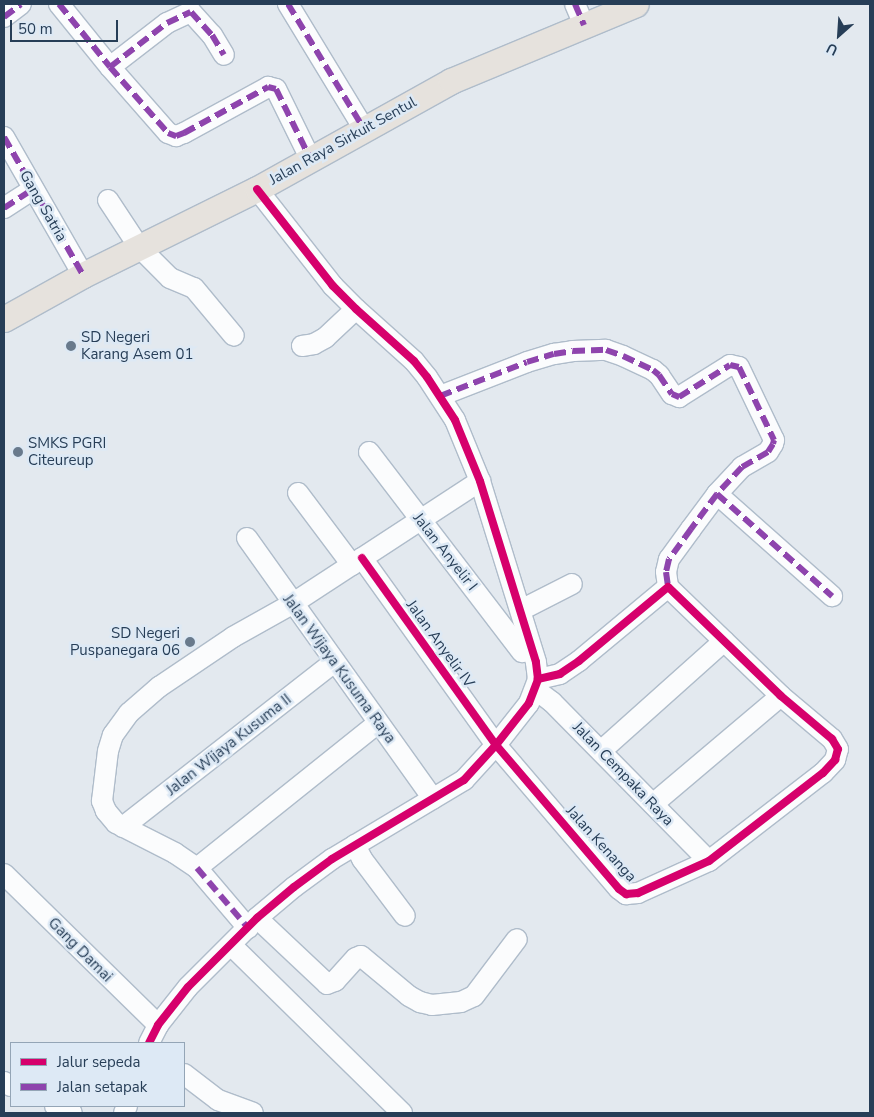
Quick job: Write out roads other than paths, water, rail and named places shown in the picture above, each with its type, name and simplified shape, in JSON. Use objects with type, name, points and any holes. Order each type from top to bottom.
[{"type":"main road","name":"Jalan Raya Sirkuit Sentul","points":[[4,319],[83,275],[257,189],[451,81],[580,14],[636,4]]},
{"type":"street","points":[[4,17],[21,4]]},
{"type":"street","points":[[59,4],[110,67],[168,133],[176,136],[268,87],[276,89],[310,158]]},
{"type":"street","points":[[288,4],[364,129]]},
{"type":"street","points":[[110,67],[167,24],[192,12],[212,35],[224,55]]},
{"type":"street","name":"Gang Satria","points":[[4,137],[32,190],[83,275]]},
{"type":"street","points":[[150,1042],[158,1025],[188,987],[253,923],[310,874],[464,780],[496,745],[529,703],[537,684],[536,662],[521,610],[480,481],[455,420],[414,361],[356,309],[292,235],[257,189]]},
{"type":"street","points":[[4,208],[32,190]]},
{"type":"street","points":[[108,200],[139,247],[170,278],[194,288],[234,336]]},
{"type":"street","points":[[302,346],[314,344],[325,338],[356,309]]},
{"type":"street","points":[[440,396],[527,362],[554,354],[573,351],[606,350],[630,359],[659,375],[672,394],[679,397],[730,365],[734,365],[741,371],[774,440],[773,444],[768,452],[742,467],[717,494],[669,559],[666,572],[668,587],[781,696],[832,739],[838,749],[835,760],[824,773],[708,862]]},
{"type":"street","name":"Jalan Anyelir I","points":[[369,452],[522,652]]},
{"type":"street","points":[[480,481],[292,604],[233,636],[159,687],[129,712],[113,735],[102,790],[102,801],[106,811],[123,827],[175,853],[197,868],[253,923],[326,984],[335,981],[356,958],[361,956],[409,996],[420,1002],[432,1004],[461,1002],[474,996],[517,939]]},
{"type":"street","name":"Jalan Anyelir IV","points":[[298,493],[357,562],[496,745]]},
{"type":"street","points":[[717,494],[832,596]]},
{"type":"street","name":"Jalan Wijaya Kusuma Raya","points":[[247,538],[292,604],[433,799]]},
{"type":"street","points":[[521,610],[572,584]]},
{"type":"street","points":[[537,684],[560,674],[579,661],[668,587]]},
{"type":"street","points":[[600,751],[724,641]]},
{"type":"street","name":"Jalan Wijaya Kusuma II","points":[[123,827],[334,662]]},
{"type":"street","name":"Jalan Cempaka Raya","points":[[537,684],[552,702],[708,862]]},
{"type":"street","points":[[653,804],[781,696]]},
{"type":"street","points":[[197,868],[378,723]]},
{"type":"street","name":"Jalan Kenanga","points":[[496,745],[626,894],[638,893],[708,862]]},
{"type":"street","points":[[355,846],[362,859],[405,916]]},
{"type":"street","name":"Gang Damai","points":[[4,874],[158,1025]]},
{"type":"street","points":[[230,945],[402,1113]]},
{"type":"street","points":[[185,1075],[218,1100],[252,1113]]},
{"type":"street","points":[[57,1107],[72,1113]]},
{"type":"place","name":"SD Negeri Karang Asem 01","points":[[71,346]]},
{"type":"place","name":"SMKS PGRI Citeureup","points":[[18,452]]},
{"type":"place","name":"SD Negeri Puspanegara 06","points":[[190,642]]}]
